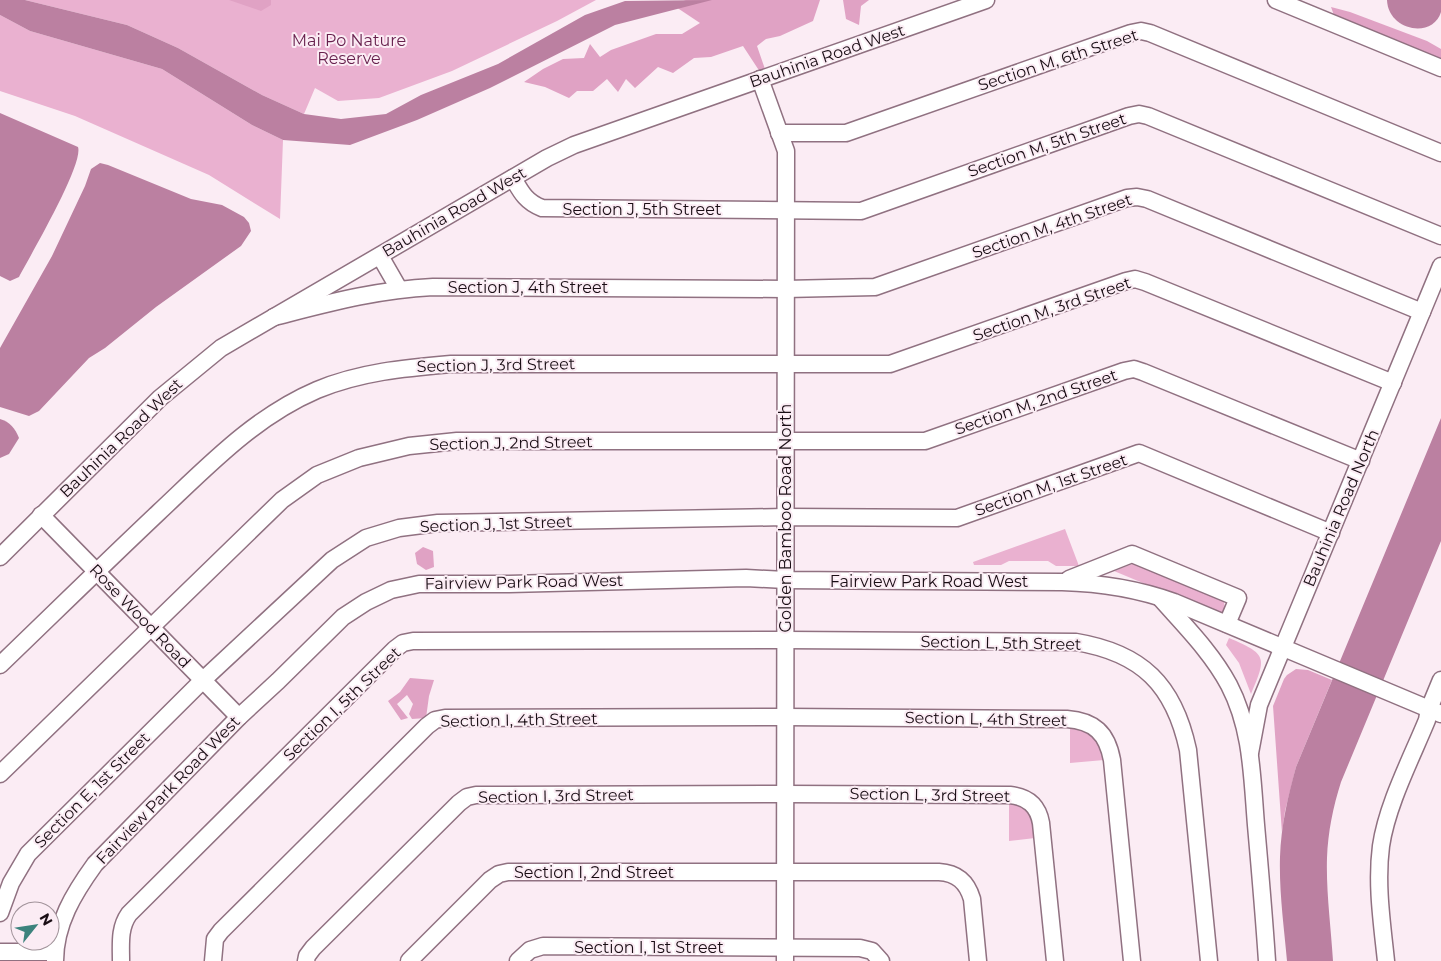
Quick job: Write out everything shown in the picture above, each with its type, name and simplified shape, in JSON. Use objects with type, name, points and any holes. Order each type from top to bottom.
[{"type":"street","name":"Bauhinia Road West","points":[[0,557],[160,398],[221,348],[513,178],[574,145],[986,0]]},
{"type":"street","points":[[1276,0],[1441,68]]},
{"type":"street","name":"Section M, 6th Street","points":[[779,133],[846,134],[1140,31],[1150,33],[1441,153]]},
{"type":"street","name":"Golden Bamboo Road North","points":[[760,79],[786,152],[785,954]]},
{"type":"street","name":"Section M, 5th Street","points":[[786,210],[861,210],[1139,114],[1148,116],[1441,236]]},
{"type":"street","name":"Section J, 5th Street","points":[[513,178],[524,197],[532,204],[542,208],[786,210]]},
{"type":"street","name":"Section M, 4th Street","points":[[786,289],[876,287],[1127,198],[1137,197],[1147,199],[1422,312]]},
{"type":"street","points":[[380,256],[399,289]]},
{"type":"street","name":"Bauhinia Road North","points":[[1250,753],[1259,705],[1441,266]]},
{"type":"street","name":"Section M, 3rd Street","points":[[785,363],[890,364],[1126,281],[1135,280],[1145,282],[1392,383]]},
{"type":"street","name":"Section J, 4th Street","points":[[274,317],[346,298],[399,289],[454,286],[786,289]]},
{"type":"street","name":"Section J, 3rd Street","points":[[0,665],[96,571],[234,441],[286,407],[318,390],[358,377],[396,369],[451,364],[785,363]]},
{"type":"street","name":"Section M, 2nd Street","points":[[785,442],[925,441],[1124,371],[1134,370],[1361,461]]},
{"type":"street","name":"Section J, 2nd Street","points":[[0,774],[150,626],[282,500],[317,475],[359,458],[409,446],[457,441],[785,442]]},
{"type":"street","name":"Section M, 1st Street","points":[[785,517],[957,518],[1139,453],[1331,533]]},
{"type":"street","name":"Rose Wood Road","points":[[42,515],[239,717]]},
{"type":"street","name":"Section J, 1st Street","points":[[202,680],[332,560],[366,538],[400,528],[438,523],[785,517]]},
{"type":"street","points":[[1062,582],[1132,554],[1238,598],[1227,624]]},
{"type":"street","name":"Fairview Park Road West","points":[[55,956],[63,915],[76,890],[95,864],[239,717],[343,618],[366,602],[391,590],[419,584],[509,584],[746,578],[785,580],[1082,582],[1121,587],[1160,597],[1435,712]]},
{"type":"street","points":[[1160,597],[1209,654],[1229,684],[1243,718],[1250,753],[1267,961]]},
{"type":"street","name":"Section I, 5th Street","points":[[121,961],[121,932],[123,922],[129,914],[403,643],[423,641],[785,640]]},
{"type":"street","name":"Section L, 5th Street","points":[[785,640],[1076,642],[1107,649],[1122,655],[1142,668],[1160,684],[1173,704],[1185,734],[1208,961]]},
{"type":"street","name":"Section E, 1st Street","points":[[0,913],[11,883],[28,854],[202,680]]},
{"type":"street","points":[[1386,961],[1379,889],[1381,844],[1389,815],[1427,720],[1435,712],[1441,680]]},
{"type":"street","name":"Section I, 4th Street","points":[[213,961],[215,939],[221,931],[435,720],[445,718],[785,717]]},
{"type":"street","name":"Section L, 4th Street","points":[[785,717],[1067,719],[1080,720],[1093,726],[1103,735],[1110,747],[1132,961]]},
{"type":"street","name":"Section I, 3rd Street","points":[[306,961],[313,948],[467,797],[486,795],[785,794]]},
{"type":"street","name":"Section L, 3rd Street","points":[[785,794],[1010,795],[1028,800],[1035,806],[1041,823],[1055,961]]},
{"type":"street","name":"Section I, 2nd Street","points":[[409,961],[490,880],[499,874],[508,872],[785,871],[939,872],[957,876],[964,882],[972,899],[978,961]]},
{"type":"street","name":"Section I, 1st Street","points":[[518,961],[530,950],[538,946],[785,954],[860,948],[872,951],[881,961]]},
{"type":"street","points":[[0,952],[55,956]]},
{"type":"green space","name":"Mai Po Nature Reserve","points":[[25,0],[596,0],[557,21],[452,71],[379,98],[338,101],[315,88],[304,114],[262,95],[178,48],[127,25]]},
{"type":"green space","points":[[0,15],[30,31],[162,69],[252,125],[283,140],[280,219],[209,175],[75,116],[0,91]]},
{"type":"green space","points":[[1065,529],[1079,566],[1056,566],[1048,561],[1009,561],[1001,565],[974,565],[973,562]]},
{"type":"green space","points":[[1135,563],[1221,599],[1224,602],[1225,609],[1223,612],[1215,613],[1114,571]]},
{"type":"green space","points":[[1229,638],[1251,648],[1260,658],[1260,672],[1251,694],[1239,663],[1226,645]]},
{"type":"green space","points":[[1070,727],[1077,728],[1093,737],[1100,747],[1104,760],[1070,763]]},
{"type":"green space","points":[[1009,803],[1023,807],[1030,814],[1035,838],[1009,841]]},
{"type":"shaded area","points":[[0,0],[25,0],[127,25],[178,48],[262,95],[304,114],[341,119],[386,114],[421,95],[498,64],[585,15],[625,1],[712,0],[615,25],[490,88],[417,120],[350,145],[283,140],[252,125],[162,69],[30,31],[0,15]]},
{"type":"shaded area","points":[[229,0],[271,0],[271,5],[261,11]]},
{"type":"shaded area","points":[[686,0],[820,0],[813,21],[780,36],[766,39],[757,46],[765,69],[760,72],[743,46],[711,57],[694,58],[673,73],[658,67],[635,88],[626,79],[618,92],[607,79],[593,91],[577,91],[569,98],[545,87],[524,82],[543,69],[563,59],[584,58],[590,44],[600,57],[611,50],[656,34],[682,34],[700,23],[673,5]]},
{"type":"shaded area","points":[[843,0],[869,0],[861,6],[859,25],[846,19]]},
{"type":"shaded area","points":[[1387,0],[1441,0],[1441,12],[1436,21],[1429,26],[1411,28],[1402,25],[1395,19],[1389,11]]},
{"type":"shaded area","points":[[1331,7],[1350,12],[1427,41],[1441,49],[1441,61],[1335,18]]},
{"type":"shaded area","points":[[0,113],[78,147],[78,157],[73,172],[55,210],[19,277],[10,281],[0,276]]},
{"type":"shaded area","points":[[100,163],[191,199],[222,205],[244,217],[249,223],[251,231],[241,246],[89,358],[39,411],[29,416],[0,407],[0,348],[52,256],[91,169]]},
{"type":"shaded area","points":[[1441,418],[1441,541],[1341,782],[1331,820],[1327,871],[1333,961],[1287,961],[1281,896],[1280,857],[1285,811],[1296,767]]},
{"type":"shaded area","points":[[0,419],[12,426],[19,438],[9,454],[0,458]]},
{"type":"shaded area","points":[[423,547],[433,551],[434,567],[426,570],[417,564],[415,553]]},
{"type":"shaded area","points":[[1296,669],[1308,670],[1332,680],[1296,767],[1285,811],[1282,833],[1273,706],[1284,679]]},
{"type":"shaded area","points":[[410,678],[434,680],[429,696],[426,718],[412,719],[409,714],[413,704],[407,695],[397,704],[408,718],[401,720],[388,701],[400,692]]}]
